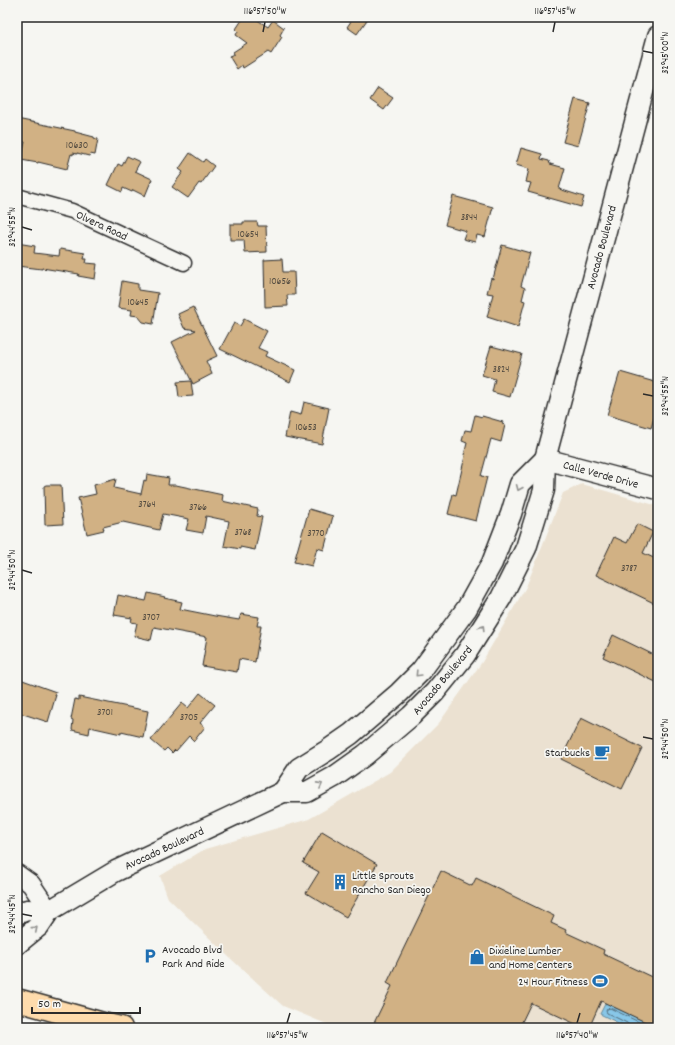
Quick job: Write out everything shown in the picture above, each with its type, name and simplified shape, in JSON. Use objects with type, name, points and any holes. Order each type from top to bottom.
[{"type":"highway","points":[[20,997],[107,1025],[121,1028]]},
{"type":"main road","name":"Avocado Boulevard","points":[[17,944],[39,926],[49,911],[116,871],[283,792],[307,792],[334,777],[365,755],[411,716],[437,689],[465,656],[497,605],[526,548],[544,490],[545,459],[658,36]]},
{"type":"main road","name":"Avocado Boulevard","points":[[283,792],[299,768],[351,734],[421,671],[467,608],[492,563],[511,514],[520,484],[545,459]]},
{"type":"main road","name":"Calle Verde Drive","points":[[545,459],[658,489]]},
{"type":"main road","points":[[437,689],[443,661],[480,604],[482,594],[479,587]]},
{"type":"main road","points":[[347,768],[346,754],[353,745],[394,711],[398,701],[398,693]]},
{"type":"main road","points":[[17,914],[27,910],[49,911]]},
{"type":"street","name":"Olvera Road","points":[[17,196],[72,211],[184,263]]},
{"type":"street","points":[[17,874],[31,884],[49,911]]},
{"type":"shaded area","points":[[582,484],[658,506],[658,1028],[336,1028],[283,1006],[230,958],[168,898],[160,876],[205,849],[309,819],[390,772],[439,723],[482,662],[526,587],[563,493]]},
{"type":"water","points":[[606,1002],[649,1023],[647,1028],[629,1028],[600,1014]]},
{"type":"building","points":[[244,17],[253,17],[268,27],[273,20],[284,28],[280,35],[282,37],[271,54],[268,52],[243,68],[242,65],[237,69],[229,56],[234,54],[233,52],[247,43],[236,35],[238,31],[236,29]]},
{"type":"building","points":[[354,17],[369,17],[357,34],[347,27]]},
{"type":"building","points":[[378,88],[393,98],[384,110],[370,100]]},
{"type":"building","points":[[575,99],[590,103],[578,146],[563,142]]},
{"type":"building","points":[[17,119],[75,131],[94,137],[98,139],[95,155],[90,154],[89,156],[77,153],[73,153],[73,155],[71,154],[67,169],[38,162],[21,160],[25,142],[17,140]]},
{"type":"building","points":[[521,148],[542,154],[541,159],[549,161],[550,164],[565,168],[559,189],[584,197],[581,207],[528,192],[531,183],[526,182],[529,169],[516,165]]},
{"type":"building","points":[[190,153],[203,162],[205,159],[214,166],[201,184],[199,183],[188,198],[172,187],[183,172],[179,169]]},
{"type":"building","points":[[127,156],[140,162],[135,171],[152,179],[145,196],[133,190],[132,192],[123,188],[122,192],[108,185],[118,164],[122,166]]},
{"type":"building","points":[[453,196],[493,207],[485,237],[477,235],[475,242],[463,239],[466,231],[445,225]]},
{"type":"building","points":[[243,222],[257,222],[258,226],[266,226],[267,252],[245,253],[244,240],[230,240],[230,224],[243,224]]},
{"type":"building","points":[[17,243],[35,246],[34,253],[59,256],[60,249],[85,253],[84,259],[87,259],[86,263],[97,264],[95,279],[78,276],[79,274],[42,268],[17,266]]},
{"type":"building","points":[[502,245],[530,253],[521,286],[525,288],[522,300],[525,301],[518,327],[487,317],[493,294],[487,293],[491,278],[493,279]]},
{"type":"building","points":[[282,259],[283,272],[294,272],[295,295],[287,295],[288,306],[265,307],[264,260]]},
{"type":"building","points":[[122,281],[138,284],[138,290],[158,293],[153,324],[143,322],[138,316],[131,315],[132,310],[118,308]]},
{"type":"building","points":[[193,307],[217,356],[206,361],[212,374],[193,384],[172,342],[196,330],[184,328],[178,314]]},
{"type":"building","points":[[244,319],[267,331],[258,348],[267,352],[265,356],[295,370],[290,382],[220,349],[234,323],[240,326]]},
{"type":"building","points":[[491,346],[522,354],[510,397],[492,392],[495,379],[482,375]]},
{"type":"building","points":[[620,372],[658,383],[658,404],[651,428],[607,415]]},
{"type":"building","points":[[191,381],[193,396],[179,397],[177,382]]},
{"type":"building","points":[[304,402],[329,408],[322,444],[285,437],[290,412],[301,415]]},
{"type":"building","points":[[475,415],[503,422],[502,424],[505,425],[501,442],[491,439],[481,476],[487,477],[476,521],[448,514],[453,494],[456,495],[465,456],[467,443],[462,441],[465,430],[471,431]]},
{"type":"building","points":[[147,474],[169,478],[168,485],[176,485],[223,495],[222,501],[258,509],[257,516],[262,517],[255,550],[224,546],[229,521],[206,516],[203,533],[186,530],[189,519],[163,514],[159,530],[123,522],[103,527],[104,530],[87,534],[78,498],[96,494],[94,485],[116,479],[114,488],[141,494]]},
{"type":"building","points":[[61,485],[63,524],[45,525],[44,486]]},
{"type":"building","points":[[309,509],[333,516],[324,550],[317,548],[312,566],[294,562]]},
{"type":"building","points":[[637,524],[653,532],[643,553],[658,560],[658,605],[596,575],[614,537],[627,543]]},
{"type":"building","points":[[148,593],[182,602],[180,609],[239,620],[241,614],[259,617],[257,626],[261,626],[255,662],[239,659],[237,672],[202,666],[207,637],[154,627],[151,640],[134,636],[137,623],[131,622],[132,618],[114,615],[118,595],[146,601]]},
{"type":"building","points":[[613,635],[658,657],[658,683],[603,657]]},
{"type":"building","points":[[17,678],[56,692],[48,722],[17,712]]},
{"type":"building","points":[[200,693],[215,705],[200,723],[205,727],[194,741],[189,736],[176,751],[175,750],[172,753],[167,748],[164,751],[151,740],[182,703],[188,708]]},
{"type":"building","points":[[79,697],[148,711],[143,737],[90,727],[89,734],[72,730],[73,720],[71,719],[75,699],[79,700]]},
{"type":"building","name":"Starbucks","points":[[581,718],[642,748],[622,789],[561,759]]},
{"type":"building","name":"Little Sprouts Rancho San Diego","points":[[322,831],[377,864],[346,917],[306,893],[319,872],[303,863]]},
{"type":"building","name":"Dixieline Lumber and Home Centers","points":[[441,871],[472,886],[476,878],[554,916],[551,923],[566,930],[565,932],[604,950],[603,954],[658,980],[658,1028],[601,1001],[589,1028],[584,1028],[531,1003],[519,1028],[379,1028],[373,1025],[392,986],[387,983]]},
{"type":"place","name":"Starbucks","points":[[602,752]]},
{"type":"place","name":"Little Sprouts Rancho San Diego","points":[[340,882]]},
{"type":"place","name":"Avocado Blvd Park And Ride","points":[[150,956]]},
{"type":"place","name":"Dixieline Lumber and Home Centers","points":[[477,957]]},
{"type":"place","name":"24 Hour Fitness","points":[[600,981]]}]
